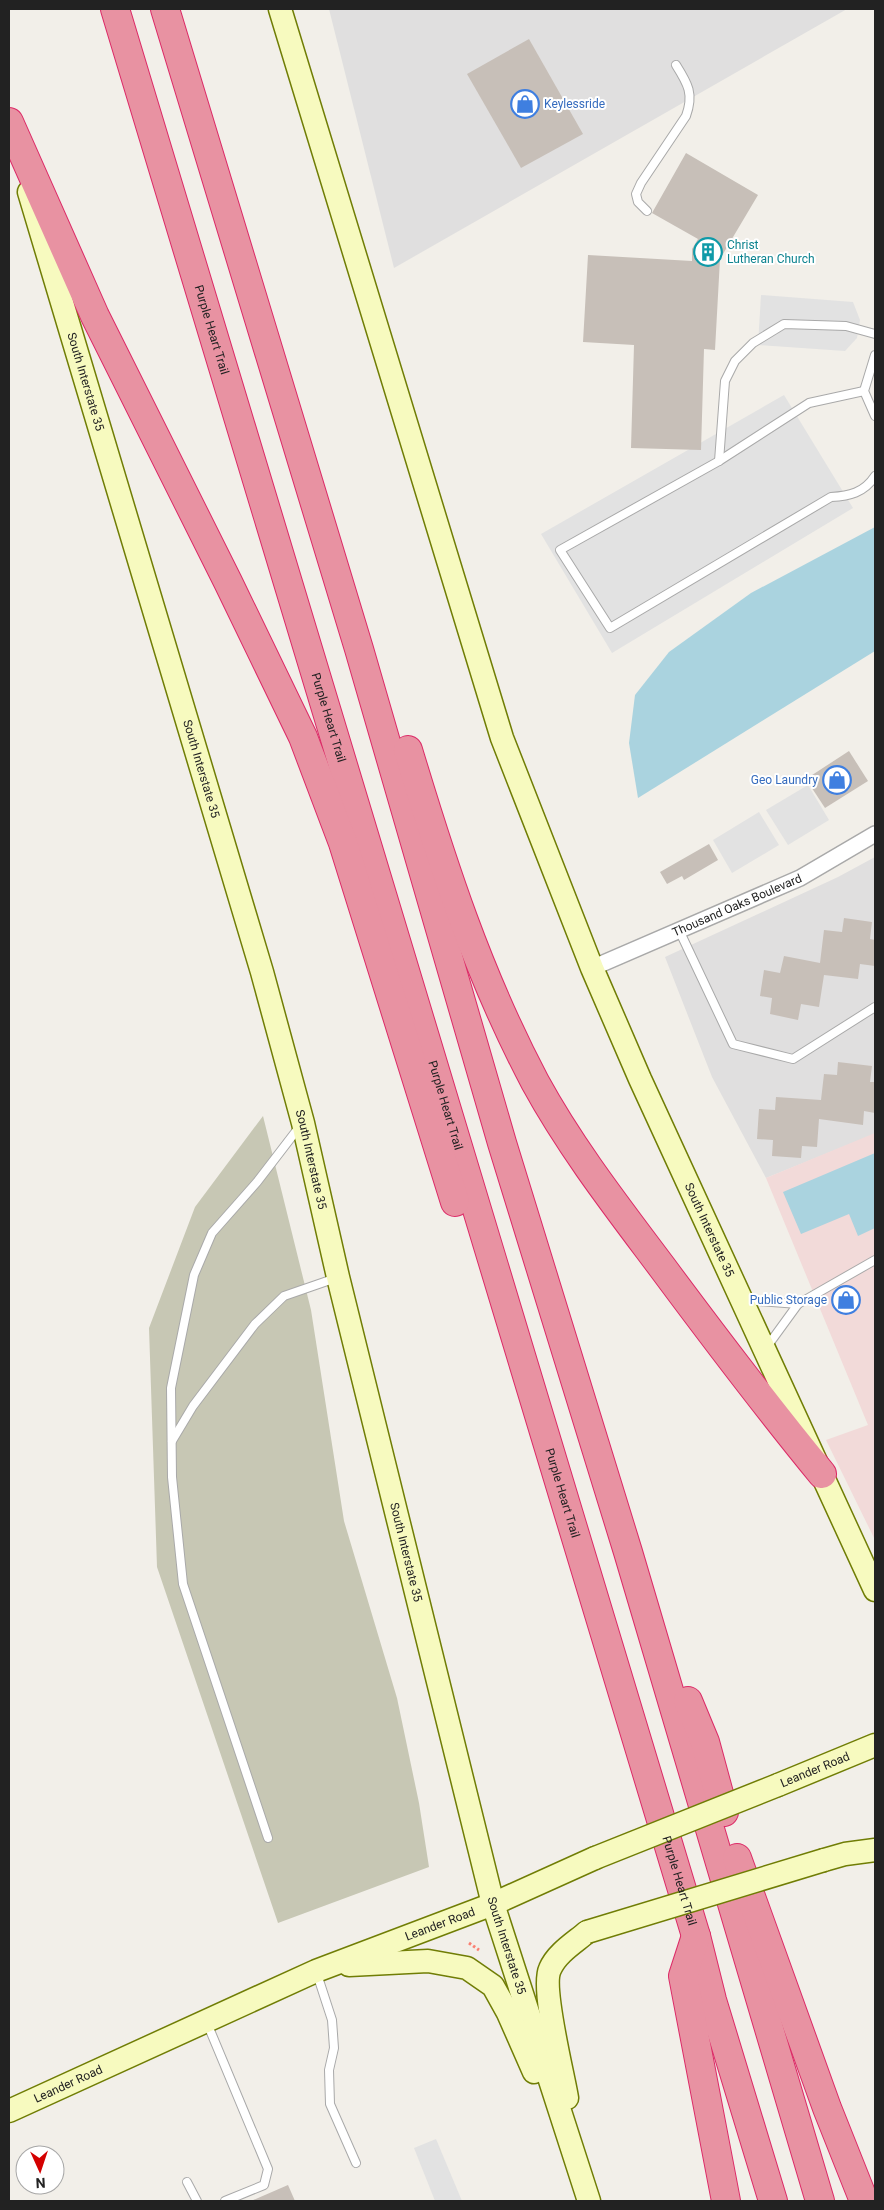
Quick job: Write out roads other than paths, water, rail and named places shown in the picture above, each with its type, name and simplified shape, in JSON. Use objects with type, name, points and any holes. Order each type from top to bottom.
[{"type":"highway","name":"Purple Heart Trail","points":[[115,9],[696,1936],[712,2000],[774,2201]]},
{"type":"highway","points":[[165,9],[359,649],[502,1143],[628,1552],[820,2201]]},
{"type":"highway","points":[[9,122],[95,316],[303,737],[343,843],[469,1247],[545,1434]]},
{"type":"highway","points":[[359,649],[390,690],[445,872],[474,952],[490,990],[536,1083],[587,1167],[760,1399],[822,1474]]},
{"type":"highway","points":[[628,1552],[705,1742],[733,1846],[817,2080],[864,2201]]},
{"type":"highway","points":[[696,1936],[684,1976],[726,2201]]},
{"type":"main road","name":"South Interstate 35","points":[[280,9],[502,738],[592,968],[640,1079],[875,1590]]},
{"type":"main road","name":"South Interstate 35","points":[[9,122],[262,972],[303,1123],[338,1277],[493,1904],[589,2201]]},
{"type":"main road","name":"Leander Road","points":[[9,2111],[323,1969],[493,1904],[595,1858],[778,1786],[875,1745]]},
{"type":"main road","points":[[579,2174],[548,1995],[549,1971],[558,1956],[587,1932],[845,1854],[875,1850]]},
{"type":"main road","points":[[323,1969],[428,1961],[467,1968],[493,1986],[508,2013],[579,2174]]},
{"type":"street","name":"Thousand Oaks Boulevard","points":[[592,968],[800,878],[875,834]]},
{"type":"lane","points":[[647,211],[638,202],[636,194],[640,183],[686,116],[690,104],[687,82],[676,65]]},
{"type":"lane","points":[[719,461],[724,381],[735,361],[753,343],[784,324],[846,326],[875,334]]},
{"type":"lane","points":[[875,356],[864,391],[875,416]]},
{"type":"lane","points":[[864,391],[809,403],[719,461],[560,550],[610,628],[831,497],[848,496],[861,491],[875,476]]},
{"type":"lane","points":[[679,930],[733,1044],[793,1059],[875,1007]]},
{"type":"lane","points":[[268,1838],[183,1584],[172,1477],[171,1388],[194,1276],[212,1232],[258,1182],[303,1123]]},
{"type":"lane","points":[[765,1350],[798,1304],[875,1260]]},
{"type":"lane","points":[[172,1442],[194,1406],[255,1324],[284,1296],[338,1277]]},
{"type":"lane","points":[[743,1300],[798,1304]]},
{"type":"lane","points":[[323,1969],[332,2020],[334,2048],[329,2070],[328,2089],[330,2104],[356,2163]]},
{"type":"lane","points":[[206,2021],[268,2169],[264,2185],[225,2201]]},
{"type":"lane","points":[[187,2182],[197,2201]]},
{"type":"water","points":[[875,527],[875,651],[638,798],[629,743],[635,695],[669,652],[751,593]]},
{"type":"water","points":[[875,1153],[875,1228],[858,1236],[849,1214],[801,1234],[783,1192]]},
{"type":"place","name":"Keylessride","points":[[525,104]]},
{"type":"place","name":"Christ Lutheran Church","points":[[708,252]]},
{"type":"place","name":"Geo Laundry","points":[[837,780]]},
{"type":"place","name":"Public Storage","points":[[846,1300]]}]
